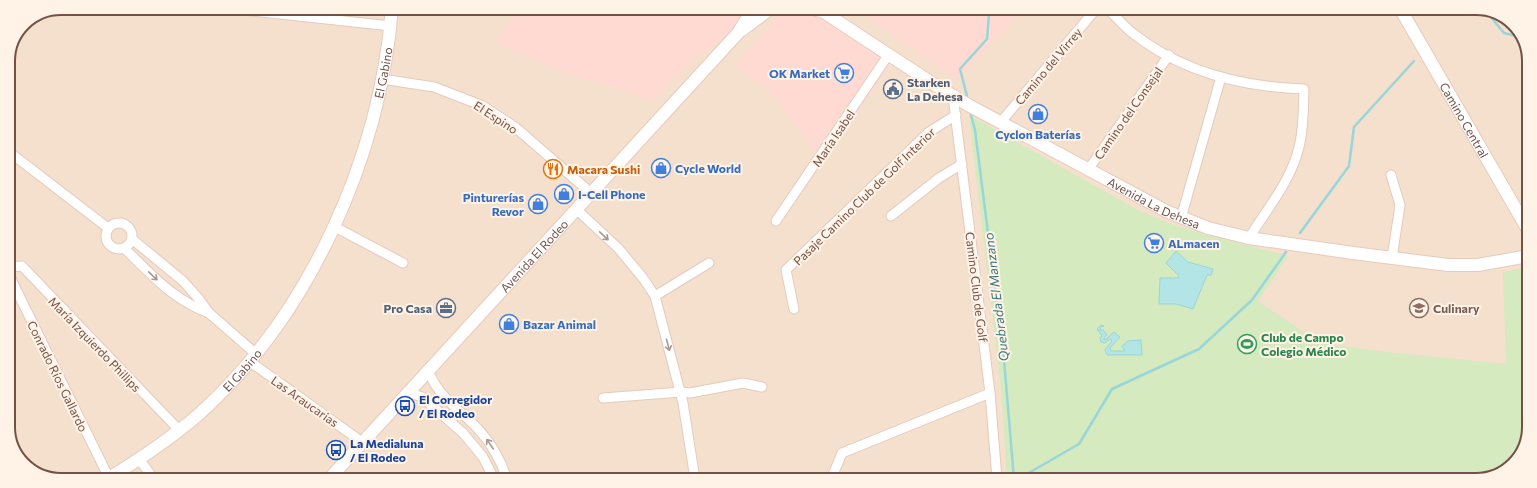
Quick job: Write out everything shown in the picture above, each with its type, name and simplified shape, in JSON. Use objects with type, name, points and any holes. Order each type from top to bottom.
[{"type":"main road","name":"El Gabino","points":[[117,473],[140,459],[179,430],[217,396],[252,357],[287,308],[315,264],[335,227],[367,138],[382,79],[392,15]]},
{"type":"main road","name":"Avenida El Rodeo","points":[[738,33],[749,15]]},
{"type":"main road","name":"Avenida El Rodeo","points":[[333,473],[738,33],[762,15]]},
{"type":"main road","name":"Avenida La Dehesa","points":[[827,15],[953,96],[1000,123],[1181,218],[1208,228],[1249,238],[1392,258],[1463,266],[1493,264],[1522,257]]},
{"type":"main road","name":"Camino Central","points":[[1404,15],[1522,220]]},
{"type":"street","points":[[289,15],[391,26]]},
{"type":"street","name":"Camino del Virrey","points":[[1000,123],[1091,15]]},
{"type":"street","points":[[1114,15],[1130,30],[1168,55],[1221,77],[1267,87],[1304,89],[1303,122],[1300,147],[1296,159],[1285,184],[1249,238]]},
{"type":"street","name":"María Isabel","points":[[776,221],[889,54]]},
{"type":"street","name":"Camino del Consejal","points":[[1088,170],[1168,55]]},
{"type":"street","points":[[1181,218],[1221,77]]},
{"type":"street","name":"El Espino","points":[[382,79],[439,88],[483,106],[515,127],[591,193]]},
{"type":"street","name":"Camino Club de Golf","points":[[953,96],[990,393],[997,473]]},
{"type":"street","name":"Pasaje Camino Club de Golf Interior","points":[[794,309],[786,270],[929,132],[956,115]]},
{"type":"street","points":[[15,155],[108,228]]},
{"type":"street","points":[[891,216],[939,178],[962,164]]},
{"type":"street","points":[[1391,175],[1400,205],[1392,258]]},
{"type":"street","points":[[576,209],[618,248],[643,278],[655,296],[681,392],[694,473]]},
{"type":"street","name":"Las Araucarias","points":[[209,313],[197,309],[176,297],[125,249],[113,249],[107,243],[106,236],[108,228],[116,223],[125,224],[131,230],[132,239],[183,281],[209,313],[252,357],[362,442]]},
{"type":"street","points":[[335,227],[402,263]]},
{"type":"street","points":[[125,249],[131,243],[132,239]]},
{"type":"street","points":[[655,296],[709,263]]},
{"type":"street","name":"María Izquierdo Phillips","points":[[15,266],[22,266],[179,430]]},
{"type":"street","name":"Conrado Ríos Gallardo","points":[[15,288],[107,473]]},
{"type":"street","points":[[428,370],[434,384],[485,436],[496,454],[504,473]]},
{"type":"street","points":[[422,397],[429,396],[431,394],[434,384]]},
{"type":"street","points":[[603,398],[681,392],[690,393],[743,384],[762,386]]},
{"type":"street","points":[[407,392],[422,397],[464,433],[475,445],[489,466],[492,473]]},
{"type":"street","points":[[834,473],[842,453],[990,393]]},
{"type":"street","points":[[140,459],[150,473]]},
{"type":"shaded area","points":[[515,15],[747,15],[717,45],[693,58],[652,102],[634,93],[568,74],[496,42]]},
{"type":"shaded area","points":[[778,15],[823,15],[891,63],[824,163],[770,91],[736,67]]},
{"type":"shaded area","points":[[865,15],[1017,15],[959,79],[927,59]]},
{"type":"shaded area","points":[[1482,15],[1494,18],[1506,26],[1516,38],[1519,43],[1522,58],[1522,433],[1514,453],[1504,464],[1491,471],[1476,473],[55,473],[43,470],[31,462],[23,453],[18,445],[15,430],[15,61],[18,43],[28,28],[43,18],[52,16]]},
{"type":"green space","name":"Club de Campo Colegio Médico","points":[[969,115],[1138,210],[1168,223],[1288,256],[1258,301],[1320,343],[1386,352],[1506,364],[1503,272],[1522,268],[1522,433],[1517,447],[1511,457],[1504,464],[1491,471],[1476,473],[1007,473],[1001,388]]},
{"type":"water","points":[[1176,251],[1188,262],[1213,269],[1211,275],[1207,275],[1193,309],[1176,304],[1159,304],[1160,278],[1178,278],[1179,276],[1166,263]]},
{"type":"water","points":[[1101,325],[1104,326],[1101,327],[1100,330],[1103,330],[1107,335],[1104,338],[1105,340],[1114,332],[1120,337],[1110,348],[1111,351],[1125,351],[1122,346],[1128,341],[1141,340],[1142,355],[1107,355],[1105,350],[1112,341],[1110,339],[1105,343],[1101,342],[1100,338],[1102,336],[1097,329]]},
{"type":"waterway","name":"Quebrada El Manzano","points":[[967,96],[960,69],[987,39],[989,15]]},
{"type":"waterway","points":[[1491,18],[1504,33],[1514,36]]},
{"type":"waterway","points":[[1300,233],[1349,166],[1354,127],[1414,61]]},
{"type":"waterway","name":"Quebrada El Manzano","points":[[971,115],[975,130],[1004,360],[1013,473]]},
{"type":"waterway","points":[[1029,473],[1079,444],[1112,389],[1199,349],[1252,300],[1286,252]]},
{"type":"place","name":"OK Market","points":[[844,73]]},
{"type":"place","name":"Starken La Dehesa","points":[[893,89]]},
{"type":"place","name":"Cyclon Baterías","points":[[1038,114]]},
{"type":"place","name":"Cycle World","points":[[661,168]]},
{"type":"place","name":"Macara Sushi","points":[[553,169]]},
{"type":"place","name":"I-Cell Phone","points":[[564,194]]},
{"type":"place","name":"Pinturerías Revor","points":[[538,204]]},
{"type":"place","name":"ALmacen","points":[[1154,243]]},
{"type":"place","name":"Pro Casa","points":[[446,308]]},
{"type":"place","name":"Culinary","points":[[1419,308]]},
{"type":"place","name":"Bazar Animal","points":[[509,324]]},
{"type":"place","name":"Club de Campo Colegio Médico","points":[[1247,344]]},
{"type":"place","name":"El Corregidor / El Rodeo","points":[[405,406]]},
{"type":"place","name":"La Medialuna / El Rodeo","points":[[336,450]]}]
